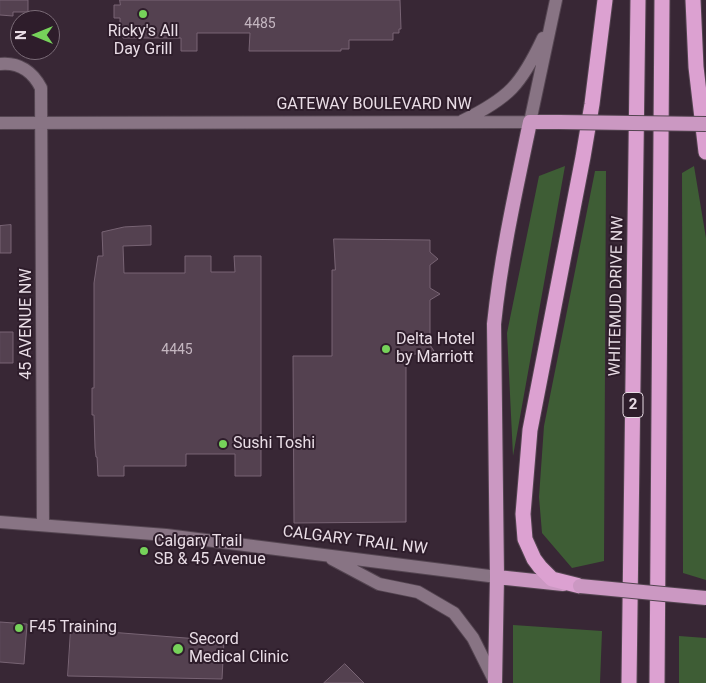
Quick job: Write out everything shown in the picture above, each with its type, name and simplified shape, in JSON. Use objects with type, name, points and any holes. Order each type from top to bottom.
[{"type":"highway","points":[[580,586],[552,579],[534,560],[525,539],[523,514],[530,430],[566,253],[589,122],[605,0]]},
{"type":"highway","name":"WHITEMUD DRIVE NW","points":[[629,683],[638,126],[638,0]]},
{"type":"highway","points":[[657,683],[662,0]]},
{"type":"highway","points":[[693,0],[696,67],[706,152]]},
{"type":"highway","name":"GATEWAY BOULEVARD NW","points":[[530,122],[706,124]]},
{"type":"highway","points":[[494,681],[497,576],[494,324],[503,256],[530,122]]},
{"type":"highway","name":"CALGARY TRAIL NW","points":[[497,576],[706,598]]},
{"type":"main road","points":[[530,122],[556,0]]},
{"type":"main road","points":[[457,123],[497,102],[518,82],[534,58],[550,23],[556,0]]},
{"type":"main road","points":[[0,64],[22,67],[36,79],[41,88],[42,123]]},
{"type":"main road","name":"GATEWAY BOULEVARD NW","points":[[0,123],[530,122]]},
{"type":"main road","name":"45 AVENUE NW","points":[[42,123],[43,524]]},
{"type":"main road","name":"CALGARY TRAIL NW","points":[[0,522],[43,524],[166,536],[497,576]]},
{"type":"main road","points":[[326,555],[379,584],[418,592],[454,614],[473,638],[494,681]]},
{"type":"green space","points":[[565,166],[513,456],[507,333],[539,176]]},
{"type":"green space","points":[[694,166],[706,238],[706,580],[683,573],[682,173]]},
{"type":"green space","points":[[595,171],[606,171],[604,561],[572,568],[542,533],[539,497],[544,426]]},
{"type":"green space","points":[[513,625],[602,631],[600,683],[513,683]]},
{"type":"green space","points":[[679,636],[706,638],[706,683],[679,683]]},
{"type":"building","points":[[0,0],[28,0],[28,10],[10,10],[10,16],[0,15]]},
{"type":"building","points":[[120,0],[400,0],[401,29],[399,29],[399,33],[393,33],[393,40],[349,40],[349,49],[341,49],[341,51],[249,51],[250,33],[197,33],[197,51],[181,51],[181,38],[123,38],[123,31],[120,31],[120,18],[114,18],[114,5],[120,5]]},
{"type":"building","points":[[11,225],[11,253],[0,253],[0,226]]},
{"type":"building","points":[[151,226],[151,245],[123,246],[124,273],[185,273],[185,256],[211,256],[211,272],[235,272],[234,256],[261,256],[261,476],[235,476],[235,454],[186,454],[186,466],[124,466],[124,476],[98,476],[94,415],[92,415],[92,388],[94,388],[94,283],[98,256],[103,256],[102,232],[124,227]]},
{"type":"building","name":"Delta Hotel by Marriott","points":[[334,239],[430,240],[430,252],[438,259],[430,265],[430,288],[440,294],[430,300],[430,345],[436,354],[409,354],[409,358],[406,358],[406,522],[294,523],[293,356],[332,356],[332,270],[335,270]]},
{"type":"building","points":[[0,332],[13,332],[13,363],[0,363]]},
{"type":"building","points":[[0,622],[27,624],[24,664],[0,662]]},
{"type":"building","points":[[71,629],[224,641],[222,679],[68,676]]},
{"type":"building","points":[[345,664],[364,683],[324,683]]},
{"type":"place","name":"Ricky's All Day Grill","points":[[143,14]]},
{"type":"place","name":"Delta Hotel by Marriott","points":[[386,349]]},
{"type":"place","name":"Sushi Toshi","points":[[223,444]]},
{"type":"place","name":"Calgary Trail SB & 45 Avenue","points":[[144,551]]},
{"type":"place","name":"F45 Training","points":[[19,628]]},
{"type":"place","name":"Secord Medical Clinic","points":[[178,649]]}]
